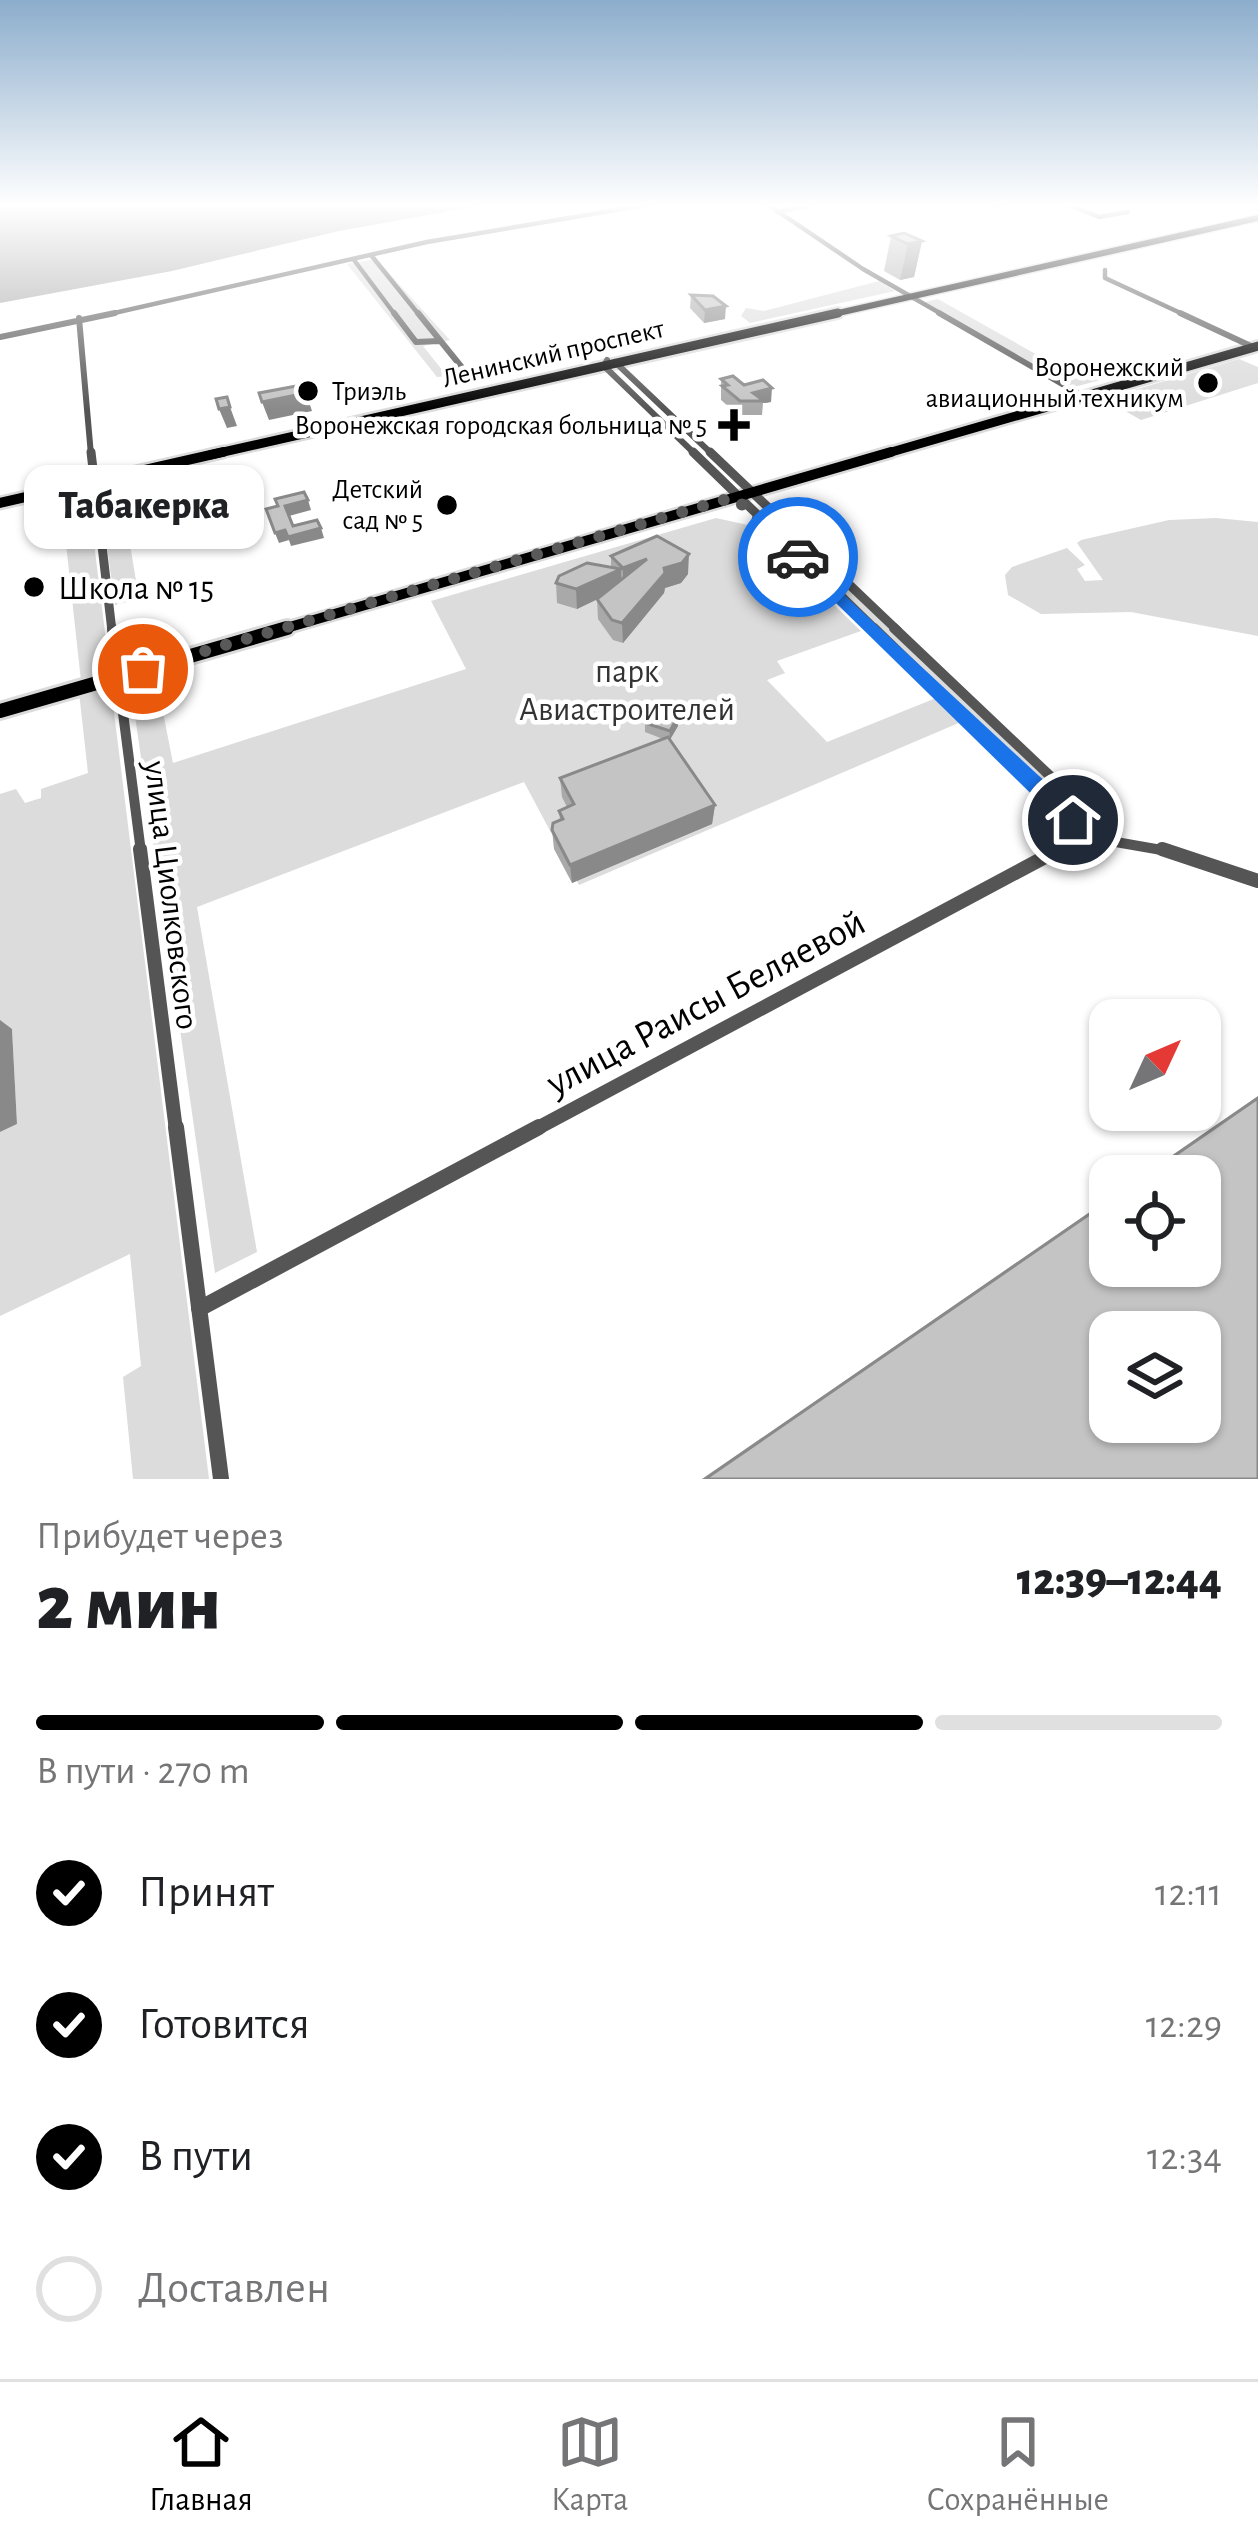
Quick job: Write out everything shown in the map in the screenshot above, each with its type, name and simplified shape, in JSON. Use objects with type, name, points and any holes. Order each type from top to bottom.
[{"type":"main road","name":"Ленинский проспект","points":[[0,499],[1006,273]]},
{"type":"main road","points":[[0,711],[1255,346]]},
{"type":"street","points":[[0,337],[300,273]]},
{"type":"street","points":[[365,273],[416,342],[439,340]]},
{"type":"street","points":[[385,273],[464,370]]},
{"type":"street","points":[[874,273],[1084,396]]},
{"type":"street","points":[[1106,273],[1105,278],[1255,346]]},
{"type":"street","name":"улица Циолковского","points":[[80,318],[80,364],[221,1479]]},
{"type":"street","points":[[610,363],[1087,810],[1106,840]]},
{"type":"street","points":[[610,363],[734,497],[1073,820],[1106,840]]},
{"type":"street","name":"улица Раисы Беляевой","points":[[200,1309],[1059,848],[1106,840],[1157,847],[1258,881]]},
{"type":"green space","points":[[354,273],[389,273],[450,340],[423,346],[447,376],[437,377]]},
{"type":"green space","points":[[879,281],[895,291],[750,323],[741,316],[746,308],[764,311]]},
{"type":"green space","points":[[938,299],[1064,370],[1108,378],[1074,387],[925,302]]},
{"type":"green space","points":[[1239,359],[1258,367],[1258,383],[1141,420],[1104,399]]},
{"type":"green space","points":[[120,484],[139,599],[115,605],[99,488]]},
{"type":"green space","points":[[88,494],[110,673],[81,681],[61,498]]},
{"type":"green space","points":[[768,512],[1081,813],[1073,815],[761,514]]},
{"type":"green space","name":"парк Авиастроителей","points":[[716,518],[752,526],[861,631],[777,661],[785,673],[767,680],[827,742],[936,698],[961,722],[579,885],[524,782],[197,907],[257,1252],[215,1273],[132,695],[158,687],[173,763],[466,669],[431,601]]},
{"type":"green space","points":[[1169,520],[1258,522],[1258,636],[1131,612],[1041,614],[1008,595],[1005,575],[1012,567],[1067,548],[1085,565],[1077,569],[1085,581],[1103,580],[1077,543],[1081,540]]},
{"type":"green space","points":[[111,688],[209,1479],[133,1479],[123,1377],[141,1366],[130,1254],[0,1316],[0,1132],[17,1124],[12,1029],[0,1024],[0,794],[16,789],[25,803],[41,798],[41,789],[88,773],[79,692]]},
{"type":"shaded area","points":[[0,273],[161,273],[0,303]]},
{"type":"building","points":[[691,295],[713,296],[726,306],[705,310]]},
{"type":"building","points":[[733,376],[744,385],[763,380],[772,388],[753,393],[764,401],[740,401],[722,386],[728,385],[721,379]]},
{"type":"building","points":[[302,385],[306,393],[262,402],[259,393]]},
{"type":"building","points":[[227,397],[230,407],[219,409],[216,399]]},
{"type":"building","points":[[304,492],[308,500],[285,506],[293,526],[317,520],[321,528],[288,537],[285,530],[275,533],[266,509],[278,506],[275,499]]},
{"type":"building","points":[[657,536],[689,554],[682,563],[664,568],[665,573],[622,623],[612,620],[597,599],[647,559],[623,568],[611,556]]},
{"type":"building","points":[[587,563],[621,569],[576,589],[556,583],[559,576]]},
{"type":"building","points":[[654,708],[678,716],[670,731],[645,723]]},
{"type":"building","points":[[668,737],[715,805],[570,865],[552,830],[553,823],[563,819],[559,811],[574,804],[560,778]]},
{"type":"building","points":[[1258,1098],[1258,1479],[705,1479],[1089,1214],[1089,1287],[1221,1287],[1221,1155],[1175,1155],[1210,1131],[1221,1131],[1221,1124]]},
{"type":"way so far","points":[[143,669],[734,497],[798,557]]},
{"type":"place","name":"Воронежский авиационный техникум","points":[[1208,383]]},
{"type":"place","name":"Триэль","points":[[308,391]]},
{"type":"place","name":"Воронежская городская больница № 5","points":[[734,425]]},
{"type":"place","name":"Детский сад № 5","points":[[447,505]]},
{"type":"place","name":"Школа № 15","points":[[34,587]]},
{"type":"place","name":"Табакерка","points":[[143,669]]},
{"type":"route","points":[[798,557],[1073,820]]}]
